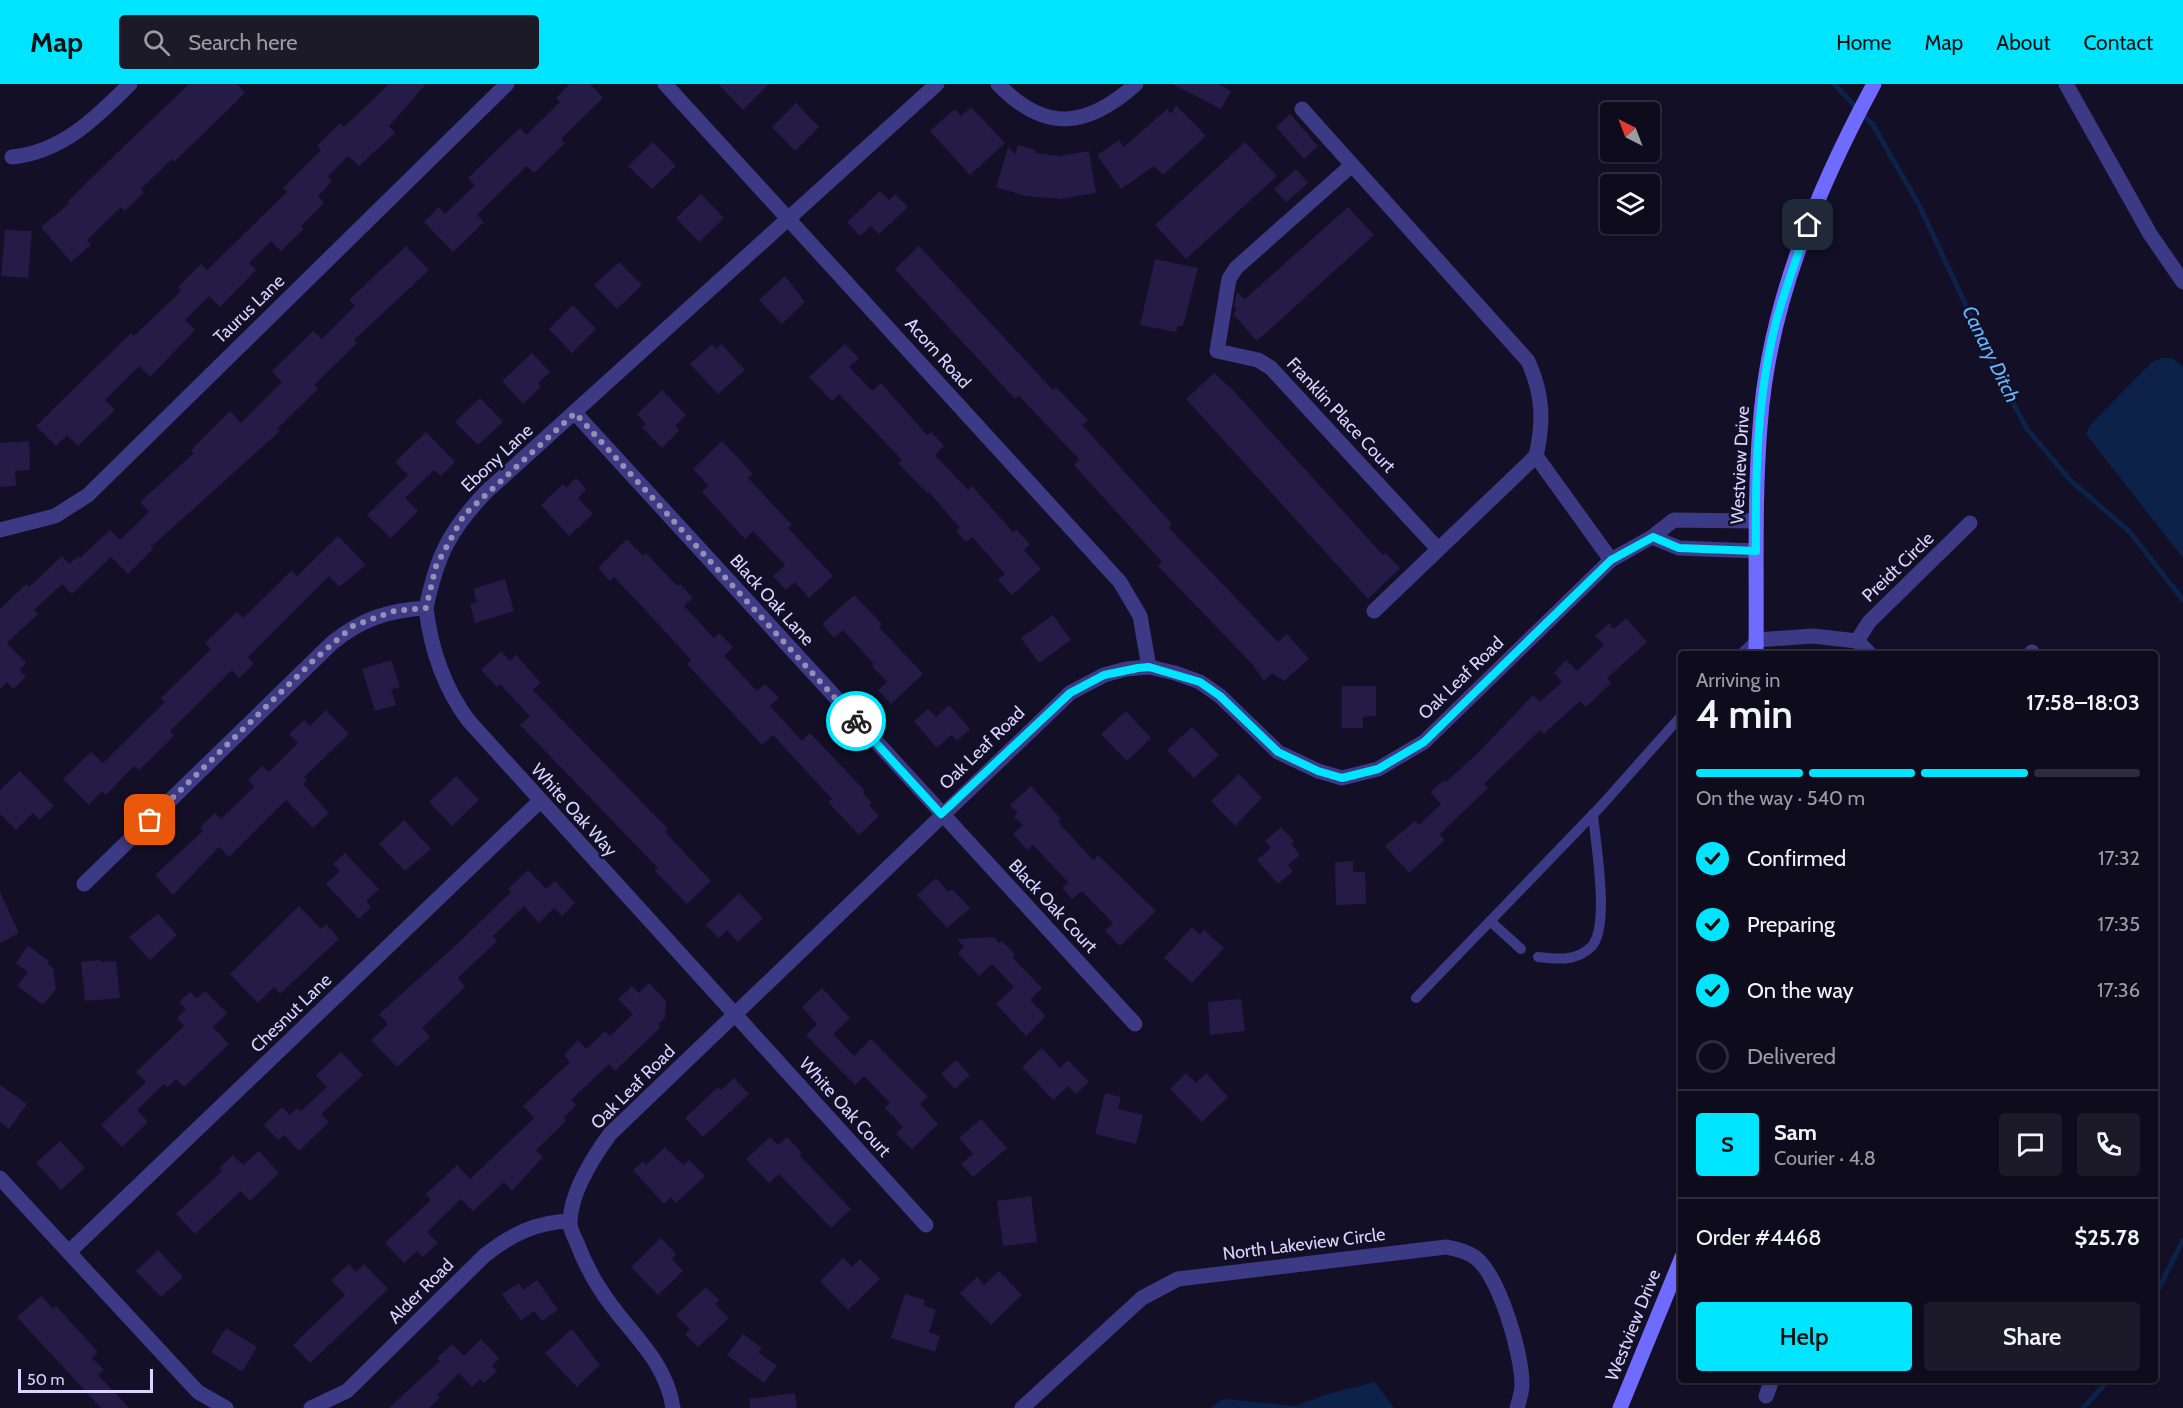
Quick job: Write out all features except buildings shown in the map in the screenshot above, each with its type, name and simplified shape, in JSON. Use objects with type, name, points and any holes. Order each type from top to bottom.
[{"type":"street","points":[[12,157],[27,155],[63,141],[94,120],[130,84]]},
{"type":"street","name":"Taurus Lane","points":[[0,530],[55,516],[88,495],[507,84]]},
{"type":"street","name":"Acorn Road","points":[[665,84],[1120,582],[1140,616],[1149,667]]},
{"type":"street","name":"Ebony Lane","points":[[426,608],[436,566],[464,515],[937,84]]},
{"type":"street","points":[[998,84],[1025,107],[1042,116],[1060,119],[1098,112],[1136,84]]},
{"type":"street","name":"Westview Drive","points":[[1756,647],[1755,521],[1760,425],[1776,323],[1814,210],[1842,144],[1874,84]]},
{"type":"street","points":[[2066,84],[2150,234],[2183,282]]},
{"type":"street","points":[[1302,109],[1528,361],[1537,381],[1542,405],[1542,430],[1536,456],[1374,611]]},
{"type":"street","name":"Franklin Place Court","points":[[1352,165],[1236,268],[1229,279],[1217,351],[1258,360],[1271,368],[1438,549]]},
{"type":"street","name":"Black Oak Lane","points":[[575,413],[941,814]]},
{"type":"street","points":[[1536,456],[1611,560]]},
{"type":"street","name":"Oak Leaf Road","points":[[570,1221],[584,1176],[610,1134],[941,814],[1070,693],[1104,675],[1149,667],[1200,682],[1220,696],[1278,752],[1318,771],[1342,778],[1378,769],[1424,742],[1611,560],[1653,537],[1674,520],[1755,521]]},
{"type":"street","name":"Preidt Circle","points":[[1857,641],[1869,622],[1970,523]]},
{"type":"street","points":[[1653,537],[1679,548],[1756,551]]},
{"type":"street","points":[[84,884],[333,642],[353,626],[372,617],[394,611],[426,608]]},
{"type":"street","name":"White Oak Way","points":[[426,608],[436,661],[454,701],[501,760],[735,1015]]},
{"type":"street","points":[[1756,647],[1813,636],[1857,641],[1867,651]]},
{"type":"street","name":"Chesnut Lane","points":[[69,1252],[540,801]]},
{"type":"street","name":"Black Oak Court","points":[[941,814],[1135,1024]]},
{"type":"street","name":"White Oak Court","points":[[735,1015],[926,1225]]},
{"type":"street","points":[[0,1178],[198,1392],[226,1408]]},
{"type":"street","points":[[570,1221],[589,1274],[603,1297],[649,1350],[668,1385],[673,1408]]},
{"type":"street","name":"Alder Road","points":[[310,1408],[347,1391],[485,1255],[506,1239],[538,1225],[570,1221]]},
{"type":"street","name":"North Lakeview Circle","points":[[1022,1408],[1142,1298],[1178,1279],[1446,1247],[1461,1250],[1476,1258],[1488,1271],[1496,1286],[1518,1356],[1522,1386],[1517,1408]]},
{"type":"street","name":"Westview Drive","points":[[1620,1408],[1678,1267]]},
{"type":"street","points":[[1766,1396],[1771,1383]]},
{"type":"lane","points":[[1416,998],[1593,814],[1678,719]]},
{"type":"lane","points":[[1538,957],[1566,960],[1592,947],[1599,929],[1600,902],[1593,814]]},
{"type":"lane","points":[[1490,921],[1521,950]]},
{"type":"water","points":[[2161,358],[2172,358],[2183,367],[2183,558],[2086,434],[2091,424],[2151,363]]},
{"type":"water","points":[[1375,1382],[1394,1408],[1209,1408],[1224,1399],[1296,1406],[1324,1395]]},
{"type":"waterway","name":"Canary Ditch","points":[[1834,84],[1873,125],[1919,205],[2000,378],[2027,429],[2070,480],[2129,531],[2183,600]]},
{"type":"waterway","name":"Canary Ditch","points":[[2158,1290],[2183,1240]]},
{"type":"waterway","name":"Canary Ditch","points":[[2083,1408],[2106,1383]]},
{"type":"way so far","points":[[150,820],[314,660],[353,626],[372,617],[394,611],[426,608],[436,566],[446,543],[464,515],[486,492],[575,413],[856,721]]},
{"type":"route","points":[[856,721],[941,814],[1070,693],[1104,675],[1126,669],[1149,667],[1200,682],[1220,696],[1278,752],[1318,771],[1342,778],[1378,769],[1424,742],[1611,560],[1653,537],[1679,548],[1756,551],[1755,521],[1760,425],[1767,376],[1776,323],[1808,225]]}]
